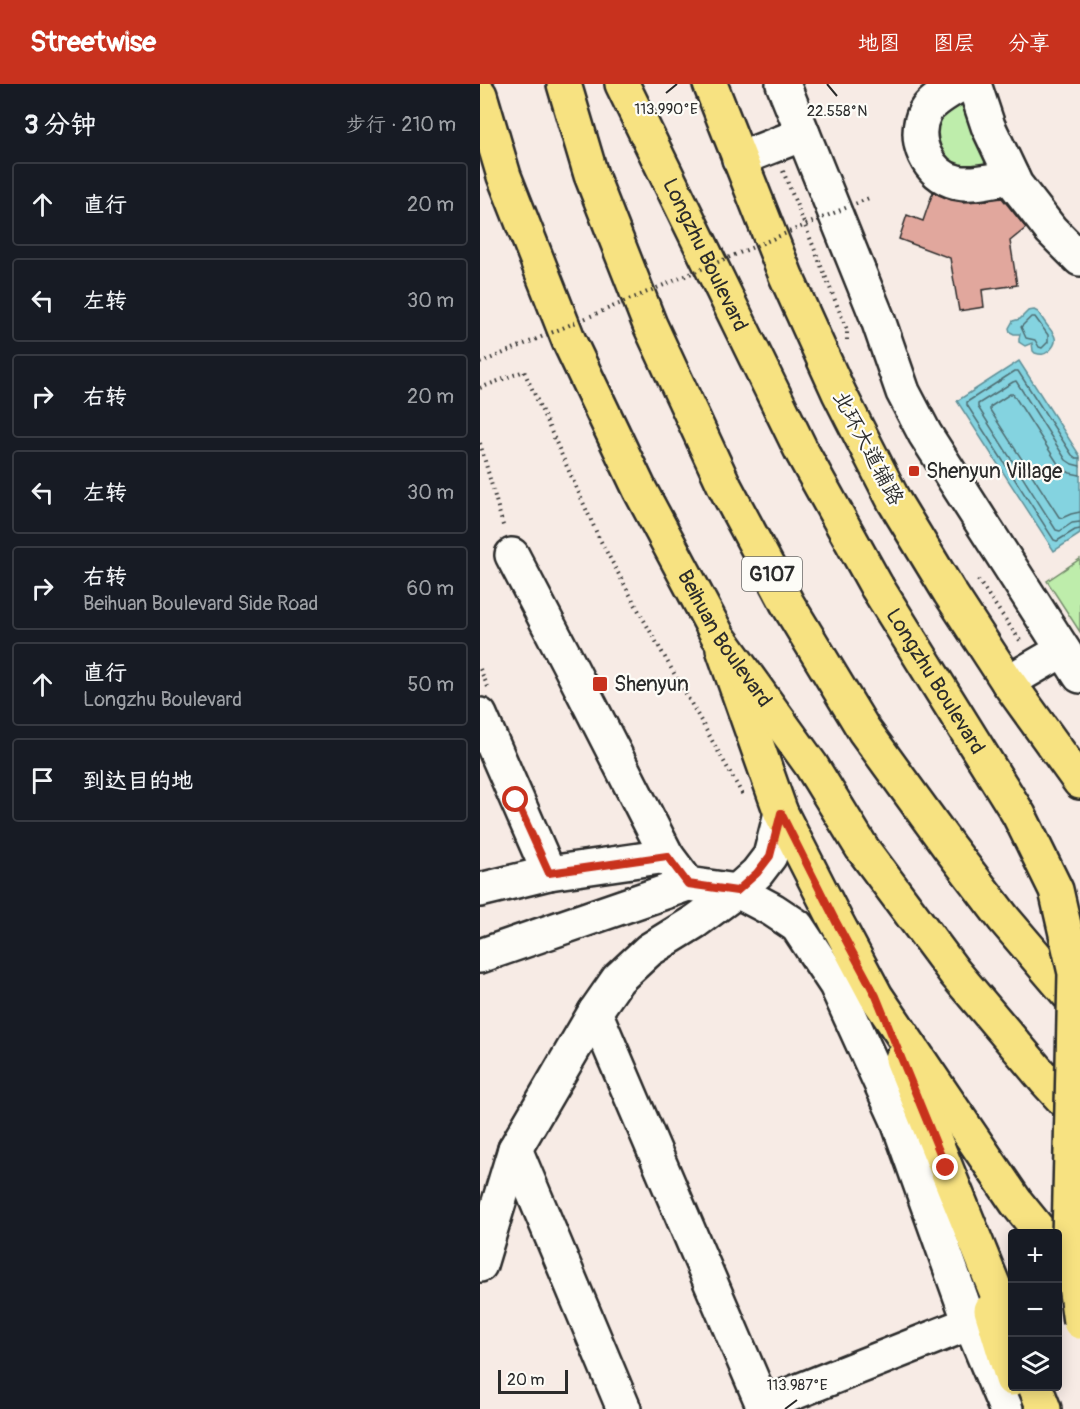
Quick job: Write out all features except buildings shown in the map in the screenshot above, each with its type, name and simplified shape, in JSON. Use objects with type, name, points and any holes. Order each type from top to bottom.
[{"type":"main road","name":"G107","points":[[564,84],[591,175],[650,326],[725,487],[787,603],[871,739],[949,847],[1004,919],[1080,1008]]},
{"type":"main road","name":"Longzhu Boulevard","points":[[622,84],[802,452],[877,587],[1019,815],[1056,890],[1075,973],[1069,1240],[1080,1322]]},
{"type":"main road","name":"北环大道辅路","points":[[710,84],[786,276],[838,393],[894,501],[1008,682],[1080,782]]},
{"type":"main road","name":"Beihuan Boulevard","points":[[480,95],[504,176],[569,341],[640,490],[718,636],[811,765],[862,848],[955,973],[1080,1118]]},
{"type":"main road","points":[[718,636],[781,813],[876,996],[1008,1321]]},
{"type":"main road","points":[[876,996],[1016,1202],[1039,1229]]},
{"type":"main road","points":[[946,1168],[1008,1366]]},
{"type":"main road","points":[[1062,1256],[1080,1278]]},
{"type":"main road","points":[[1017,1391],[1022,1409]]},
{"type":"main road","points":[[1037,1391],[1044,1409]]},
{"type":"street","points":[[783,84],[877,317],[903,392],[925,434],[1071,663],[1008,682]]},
{"type":"street","points":[[961,84],[938,99],[926,111],[922,122],[923,153],[933,168],[944,177],[958,183],[975,183],[1012,177]]},
{"type":"street","points":[[975,84],[988,126],[1016,185],[1051,230],[1080,259]]},
{"type":"street","points":[[739,159],[803,134]]},
{"type":"street","points":[[512,555],[667,856],[688,884]]},
{"type":"street","points":[[480,715],[549,873]]},
{"type":"street","points":[[480,1265],[515,1149],[595,1012],[618,980],[649,950],[696,921],[757,873],[770,856],[781,813]]},
{"type":"street","points":[[480,890],[549,873],[667,856]]},
{"type":"street","points":[[480,957],[688,884],[737,891],[797,926],[836,986],[897,1119],[970,1323],[1006,1409]]},
{"type":"street","points":[[595,1012],[758,1407],[970,1323]]},
{"type":"street","points":[[515,1149],[624,1409]]},
{"type":"path","points":[[780,161],[847,330],[846,344]]},
{"type":"path","points":[[480,363],[869,198]]},
{"type":"path","points":[[481,387],[524,371],[599,538],[745,800]]},
{"type":"path","points":[[480,443],[512,555]]},
{"type":"green space","points":[[965,95],[995,162],[967,173],[931,148],[940,111]]},
{"type":"green space","points":[[1080,559],[1080,632],[1047,581]]},
{"type":"water","points":[[1028,311],[1038,312],[1055,338],[1049,351],[1042,354],[1033,351],[1032,343],[1025,346],[1019,342],[1020,334],[1010,332],[1009,328],[1013,321],[1020,319]]},
{"type":"water","points":[[1019,361],[1080,456],[1080,534],[1054,551],[957,401]]},
{"type":"place","name":"Shenyun Village","points":[[914,471]]},
{"type":"place","name":"Shenyun","points":[[600,684]]},
{"type":"route","points":[[516,800],[549,873],[667,856],[688,884],[737,891],[757,873],[770,856],[781,813],[876,996],[946,1168]]}]
